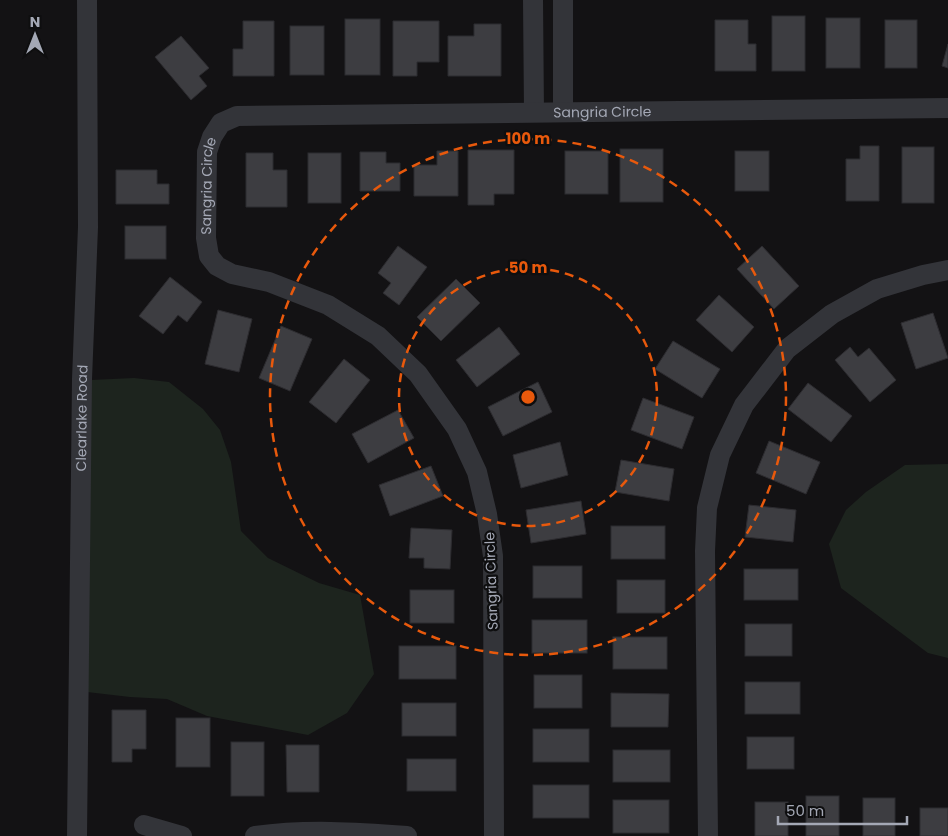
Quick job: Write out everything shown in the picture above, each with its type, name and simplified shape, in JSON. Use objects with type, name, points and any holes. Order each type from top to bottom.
[{"type":"street","name":"Clearlake Road","points":[[77,836],[81,388],[88,227],[87,0]]},
{"type":"street","points":[[533,0],[534,112]]},
{"type":"street","points":[[563,0],[563,112]]},
{"type":"street","name":"Sangria Circle","points":[[494,836],[492,556],[488,514],[477,472],[457,429],[418,374],[378,336],[328,305],[269,282],[232,274],[217,266],[209,256],[206,238],[207,152],[212,136],[221,123],[237,116],[948,108]]},
{"type":"street","points":[[708,836],[705,551],[707,508],[720,455],[744,405],[787,349],[832,314],[878,290],[923,275],[948,270]]},
{"type":"street","points":[[144,825],[182,836]]},
{"type":"street","points":[[255,836],[346,832],[407,836]]},
{"type":"shaded area","points":[[134,378],[169,382],[203,409],[220,430],[231,462],[241,531],[268,558],[319,583],[360,595],[374,674],[347,713],[308,735],[207,716],[167,699],[87,692],[91,380]]},
{"type":"shaded area","points":[[948,464],[948,658],[928,653],[841,588],[829,544],[846,510],[866,492],[905,465]]},
{"type":"building","points":[[772,16],[805,16],[805,71],[772,71]]},
{"type":"building","points":[[826,18],[860,18],[860,68],[826,68]]},
{"type":"building","points":[[345,19],[380,19],[380,75],[345,75]]},
{"type":"building","points":[[715,20],[748,20],[748,44],[756,44],[756,71],[715,71]]},
{"type":"building","points":[[885,20],[917,20],[917,68],[885,68]]},
{"type":"building","points":[[243,21],[274,21],[274,76],[233,76],[233,49],[243,49]]},
{"type":"building","points":[[393,21],[439,21],[439,62],[417,62],[417,76],[393,76]]},
{"type":"building","points":[[474,24],[501,24],[501,76],[448,76],[448,36],[474,36]]},
{"type":"building","points":[[290,26],[324,26],[324,75],[290,75]]},
{"type":"building","points":[[181,36],[209,68],[199,76],[207,86],[191,100],[155,57]]},
{"type":"building","points":[[948,44],[948,68],[942,66]]},
{"type":"building","points":[[860,146],[879,146],[879,201],[846,201],[846,159],[860,159]]},
{"type":"building","points":[[902,147],[934,147],[934,203],[902,203]]},
{"type":"building","points":[[620,149],[663,149],[663,202],[620,202]]},
{"type":"building","points":[[468,150],[514,150],[514,194],[494,194],[494,205],[468,205]]},
{"type":"building","points":[[437,151],[458,151],[458,196],[414,196],[414,165],[437,165]]},
{"type":"building","points":[[565,151],[608,151],[608,194],[565,194]]},
{"type":"building","points":[[735,151],[769,151],[769,191],[735,191]]},
{"type":"building","points":[[360,152],[386,152],[386,163],[400,163],[400,191],[360,191]]},
{"type":"building","points":[[246,153],[273,153],[273,170],[287,170],[287,207],[246,207]]},
{"type":"building","points":[[308,153],[341,153],[341,203],[308,203]]},
{"type":"building","points":[[116,170],[157,170],[157,184],[169,184],[169,204],[116,204]]},
{"type":"building","points":[[125,226],[166,226],[166,259],[125,259]]},
{"type":"building","points":[[398,246],[427,267],[399,305],[383,293],[391,283],[378,273]]},
{"type":"building","points":[[762,246],[799,286],[774,309],[737,269]]},
{"type":"building","points":[[170,277],[202,302],[187,322],[178,315],[163,334],[139,316]]},
{"type":"building","points":[[456,279],[480,303],[441,341],[417,317]]},
{"type":"building","points":[[719,295],[754,327],[732,352],[696,320]]},
{"type":"building","points":[[218,310],[252,319],[239,372],[205,364]]},
{"type":"building","points":[[933,313],[948,358],[916,369],[901,323]]},
{"type":"building","points":[[281,326],[312,339],[290,391],[259,378]]},
{"type":"building","points":[[499,327],[520,354],[477,387],[456,360]]},
{"type":"building","points":[[673,341],[720,369],[702,398],[655,369]]},
{"type":"building","points":[[850,347],[858,357],[869,348],[896,380],[870,402],[835,360]]},
{"type":"building","points":[[344,359],[370,380],[336,423],[309,402]]},
{"type":"building","points":[[538,382],[552,412],[503,436],[488,407]]},
{"type":"building","points":[[808,383],[852,416],[831,442],[788,409]]},
{"type":"building","points":[[643,398],[694,417],[682,449],[631,430]]},
{"type":"building","points":[[398,410],[414,438],[368,463],[352,434]]},
{"type":"building","points":[[769,441],[820,462],[806,494],[756,473]]},
{"type":"building","points":[[560,442],[568,475],[521,488],[513,455]]},
{"type":"building","points":[[621,460],[674,469],[669,501],[615,492]]},
{"type":"building","points":[[431,466],[443,496],[390,516],[379,485]]},
{"type":"building","points":[[581,501],[586,534],[531,543],[526,510]]},
{"type":"building","points":[[749,505],[796,510],[793,542],[745,537]]},
{"type":"building","points":[[611,526],[665,526],[665,559],[611,559]]},
{"type":"building","points":[[411,528],[452,530],[450,569],[424,568],[424,558],[409,558]]},
{"type":"building","points":[[533,566],[582,566],[582,598],[533,598]]},
{"type":"building","points":[[744,569],[798,569],[798,600],[744,600]]},
{"type":"building","points":[[617,580],[665,580],[665,613],[617,613]]},
{"type":"building","points":[[410,590],[454,590],[454,623],[410,623]]},
{"type":"building","points":[[532,620],[587,620],[587,653],[532,653]]},
{"type":"building","points":[[745,624],[792,624],[792,656],[745,656]]},
{"type":"building","points":[[613,637],[667,637],[667,669],[613,669]]},
{"type":"building","points":[[399,646],[456,646],[456,679],[399,679]]},
{"type":"building","points":[[534,675],[582,675],[582,708],[534,708]]},
{"type":"building","points":[[745,682],[800,682],[800,714],[745,714]]},
{"type":"building","points":[[611,693],[669,694],[668,727],[611,727]]},
{"type":"building","points":[[402,703],[456,703],[456,736],[402,736]]},
{"type":"building","points":[[112,710],[146,710],[146,749],[132,749],[132,762],[112,762]]},
{"type":"building","points":[[176,718],[210,718],[210,767],[176,767]]},
{"type":"building","points":[[533,729],[589,729],[589,762],[533,762]]},
{"type":"building","points":[[747,737],[794,737],[794,769],[747,769]]},
{"type":"building","points":[[231,742],[264,742],[264,796],[231,796]]},
{"type":"building","points":[[286,745],[319,745],[319,792],[287,792]]},
{"type":"building","points":[[613,750],[670,750],[670,782],[613,782]]},
{"type":"building","points":[[407,759],[456,759],[456,791],[407,791]]},
{"type":"building","points":[[533,785],[589,785],[589,818],[533,818]]},
{"type":"building","points":[[806,796],[839,796],[839,836],[806,836]]},
{"type":"building","points":[[863,798],[895,798],[895,836],[863,836]]},
{"type":"building","points":[[613,800],[669,800],[669,833],[613,833]]},
{"type":"building","points":[[755,802],[788,802],[788,836],[755,836]]},
{"type":"building","points":[[920,808],[948,808],[948,836],[920,836]]}]
